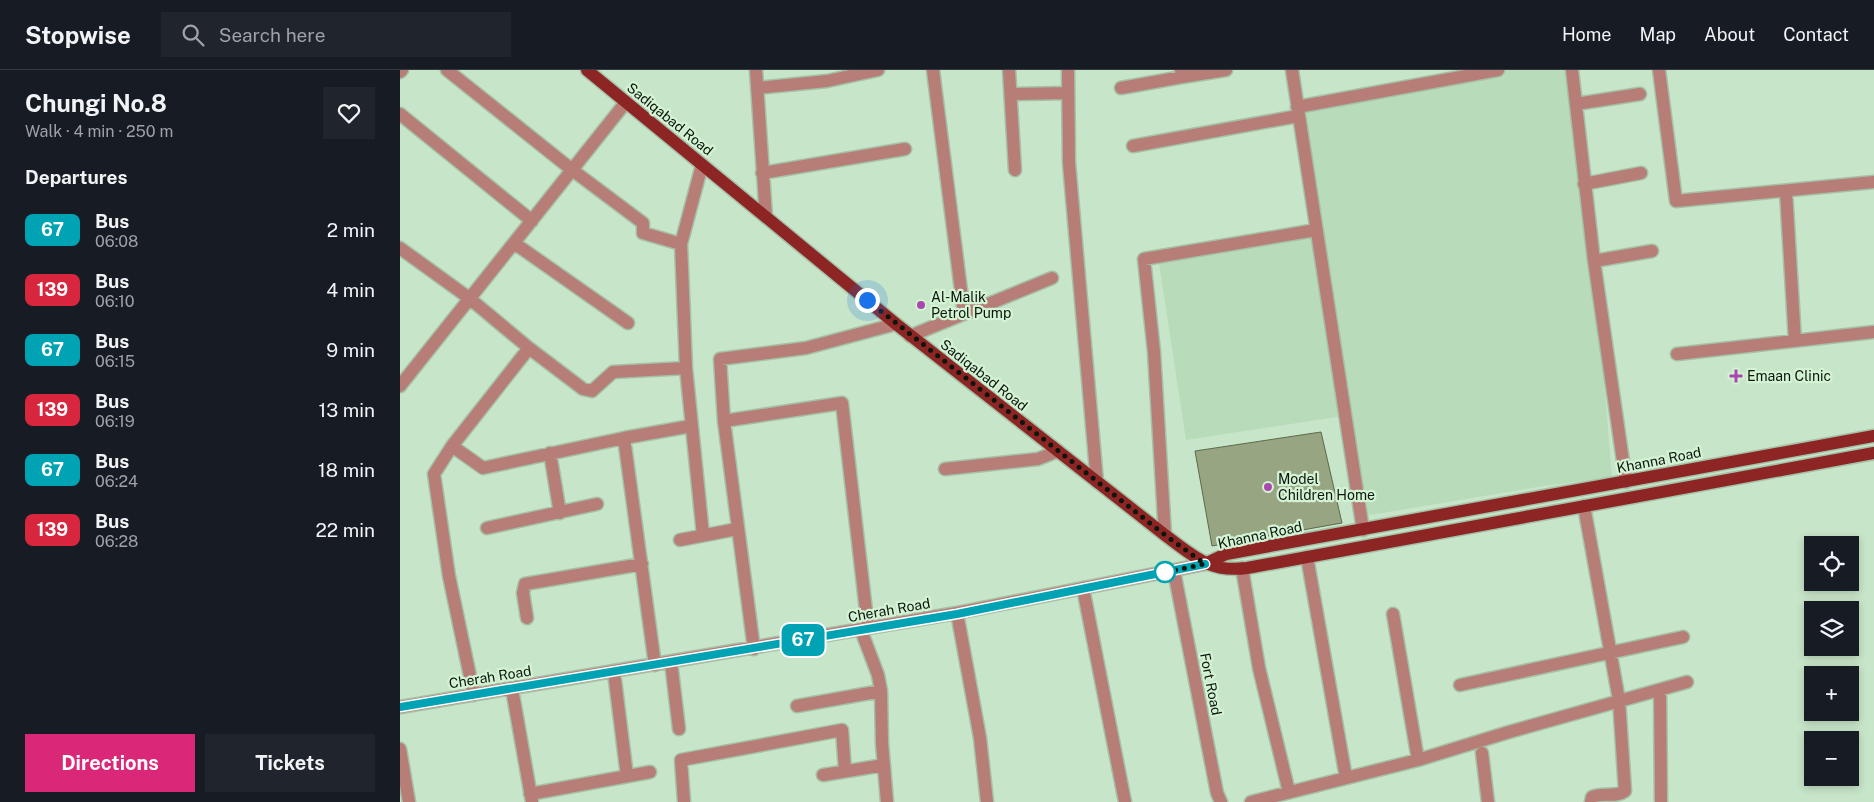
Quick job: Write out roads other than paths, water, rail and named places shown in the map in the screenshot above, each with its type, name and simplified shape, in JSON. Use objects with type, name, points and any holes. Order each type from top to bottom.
[{"type":"main road","name":"Sadiqabad Road","points":[[587,70],[910,336],[1165,535],[1205,564]]},
{"type":"main road","name":"Khanna Road","points":[[1205,564],[1226,554],[1874,436]]},
{"type":"main road","name":"Khanna Road","points":[[1205,564],[1230,570],[1874,453]]},
{"type":"main road","points":[[1626,482],[1628,498]]},
{"type":"main road","points":[[1363,530],[1366,546]]},
{"type":"street","points":[[447,70],[571,169],[644,223],[643,233],[681,244]]},
{"type":"street","points":[[756,70],[766,217]]},
{"type":"street","points":[[757,88],[827,81],[878,70]]},
{"type":"street","points":[[933,70],[964,314]]},
{"type":"street","points":[[1009,70],[1015,170]]},
{"type":"street","points":[[1068,70],[1069,163],[1097,482]]},
{"type":"street","points":[[1121,88],[1182,74],[1226,70]]},
{"type":"street","points":[[1292,70],[1363,530]]},
{"type":"street","points":[[1133,146],[1498,70]]},
{"type":"street","points":[[1572,70],[1594,261],[1626,482]]},
{"type":"street","points":[[1659,70],[1676,201],[1874,182]]},
{"type":"street","points":[[1011,94],[1067,93]]},
{"type":"street","points":[[1576,104],[1640,94]]},
{"type":"street","points":[[400,386],[626,102]]},
{"type":"street","points":[[400,114],[532,221]]},
{"type":"street","points":[[762,173],[905,149]]},
{"type":"street","points":[[702,165],[681,244],[686,368],[703,535]]},
{"type":"street","points":[[1584,184],[1641,173]]},
{"type":"street","points":[[1786,191],[1795,341]]},
{"type":"street","points":[[1165,535],[1154,352],[1144,259],[1316,230]]},
{"type":"street","points":[[514,243],[628,323]]},
{"type":"street","points":[[400,248],[469,298],[529,348],[583,389],[592,391],[613,372],[686,368]]},
{"type":"street","points":[[1594,261],[1652,251]]},
{"type":"street","points":[[910,336],[1052,278]]},
{"type":"street","points":[[754,649],[724,420],[720,359],[806,348],[896,324]]},
{"type":"street","points":[[1678,354],[1874,332]]},
{"type":"street","points":[[474,695],[449,576],[434,474],[452,446],[529,348]]},
{"type":"street","points":[[724,420],[842,403],[864,629],[881,691],[884,764],[888,802]]},
{"type":"street","points":[[452,446],[483,468],[691,426]]},
{"type":"street","points":[[624,438],[655,665]]},
{"type":"street","points":[[945,469],[1038,459],[1058,451]]},
{"type":"street","points":[[550,453],[560,513]]},
{"type":"street","points":[[487,528],[597,504]]},
{"type":"street","points":[[1584,506],[1619,700],[1625,791],[1620,794],[1592,796],[1591,802]]},
{"type":"street","points":[[680,540],[737,529]]},
{"type":"street","points":[[1307,557],[1346,778]]},
{"type":"street","points":[[527,618],[523,593],[526,584],[642,564]]},
{"type":"street","name":"Cherah Road","points":[[400,707],[957,614],[1205,564]]},
{"type":"street","points":[[1242,568],[1259,668],[1289,792]]},
{"type":"street","name":"Fort Road","points":[[1174,571],[1217,793],[1221,802]]},
{"type":"street","points":[[1083,588],[1125,802]]},
{"type":"street","points":[[957,614],[980,738],[987,802]]},
{"type":"street","points":[[1394,614],[1418,760]]},
{"type":"street","points":[[1460,685],[1683,637]]},
{"type":"street","points":[[671,662],[679,729]]},
{"type":"street","points":[[614,672],[627,776]]},
{"type":"street","points":[[1250,802],[1418,760],[1619,700],[1687,682]]},
{"type":"street","points":[[512,689],[531,798],[650,772]]},
{"type":"street","points":[[1660,690],[1661,802]]},
{"type":"street","points":[[797,706],[881,691]]},
{"type":"street","points":[[684,802],[681,760],[842,730],[846,770]]},
{"type":"street","points":[[400,749],[409,802]]},
{"type":"street","points":[[1482,754],[1488,802]]},
{"type":"street","points":[[823,775],[884,764]]},
{"type":"place","name":"Al-Malik Petrol Pump","points":[[921,305]]},
{"type":"place","name":"Emaan Clinic","points":[[1736,376]]},
{"type":"place","name":"Model Children Home","points":[[1268,487]]}]
